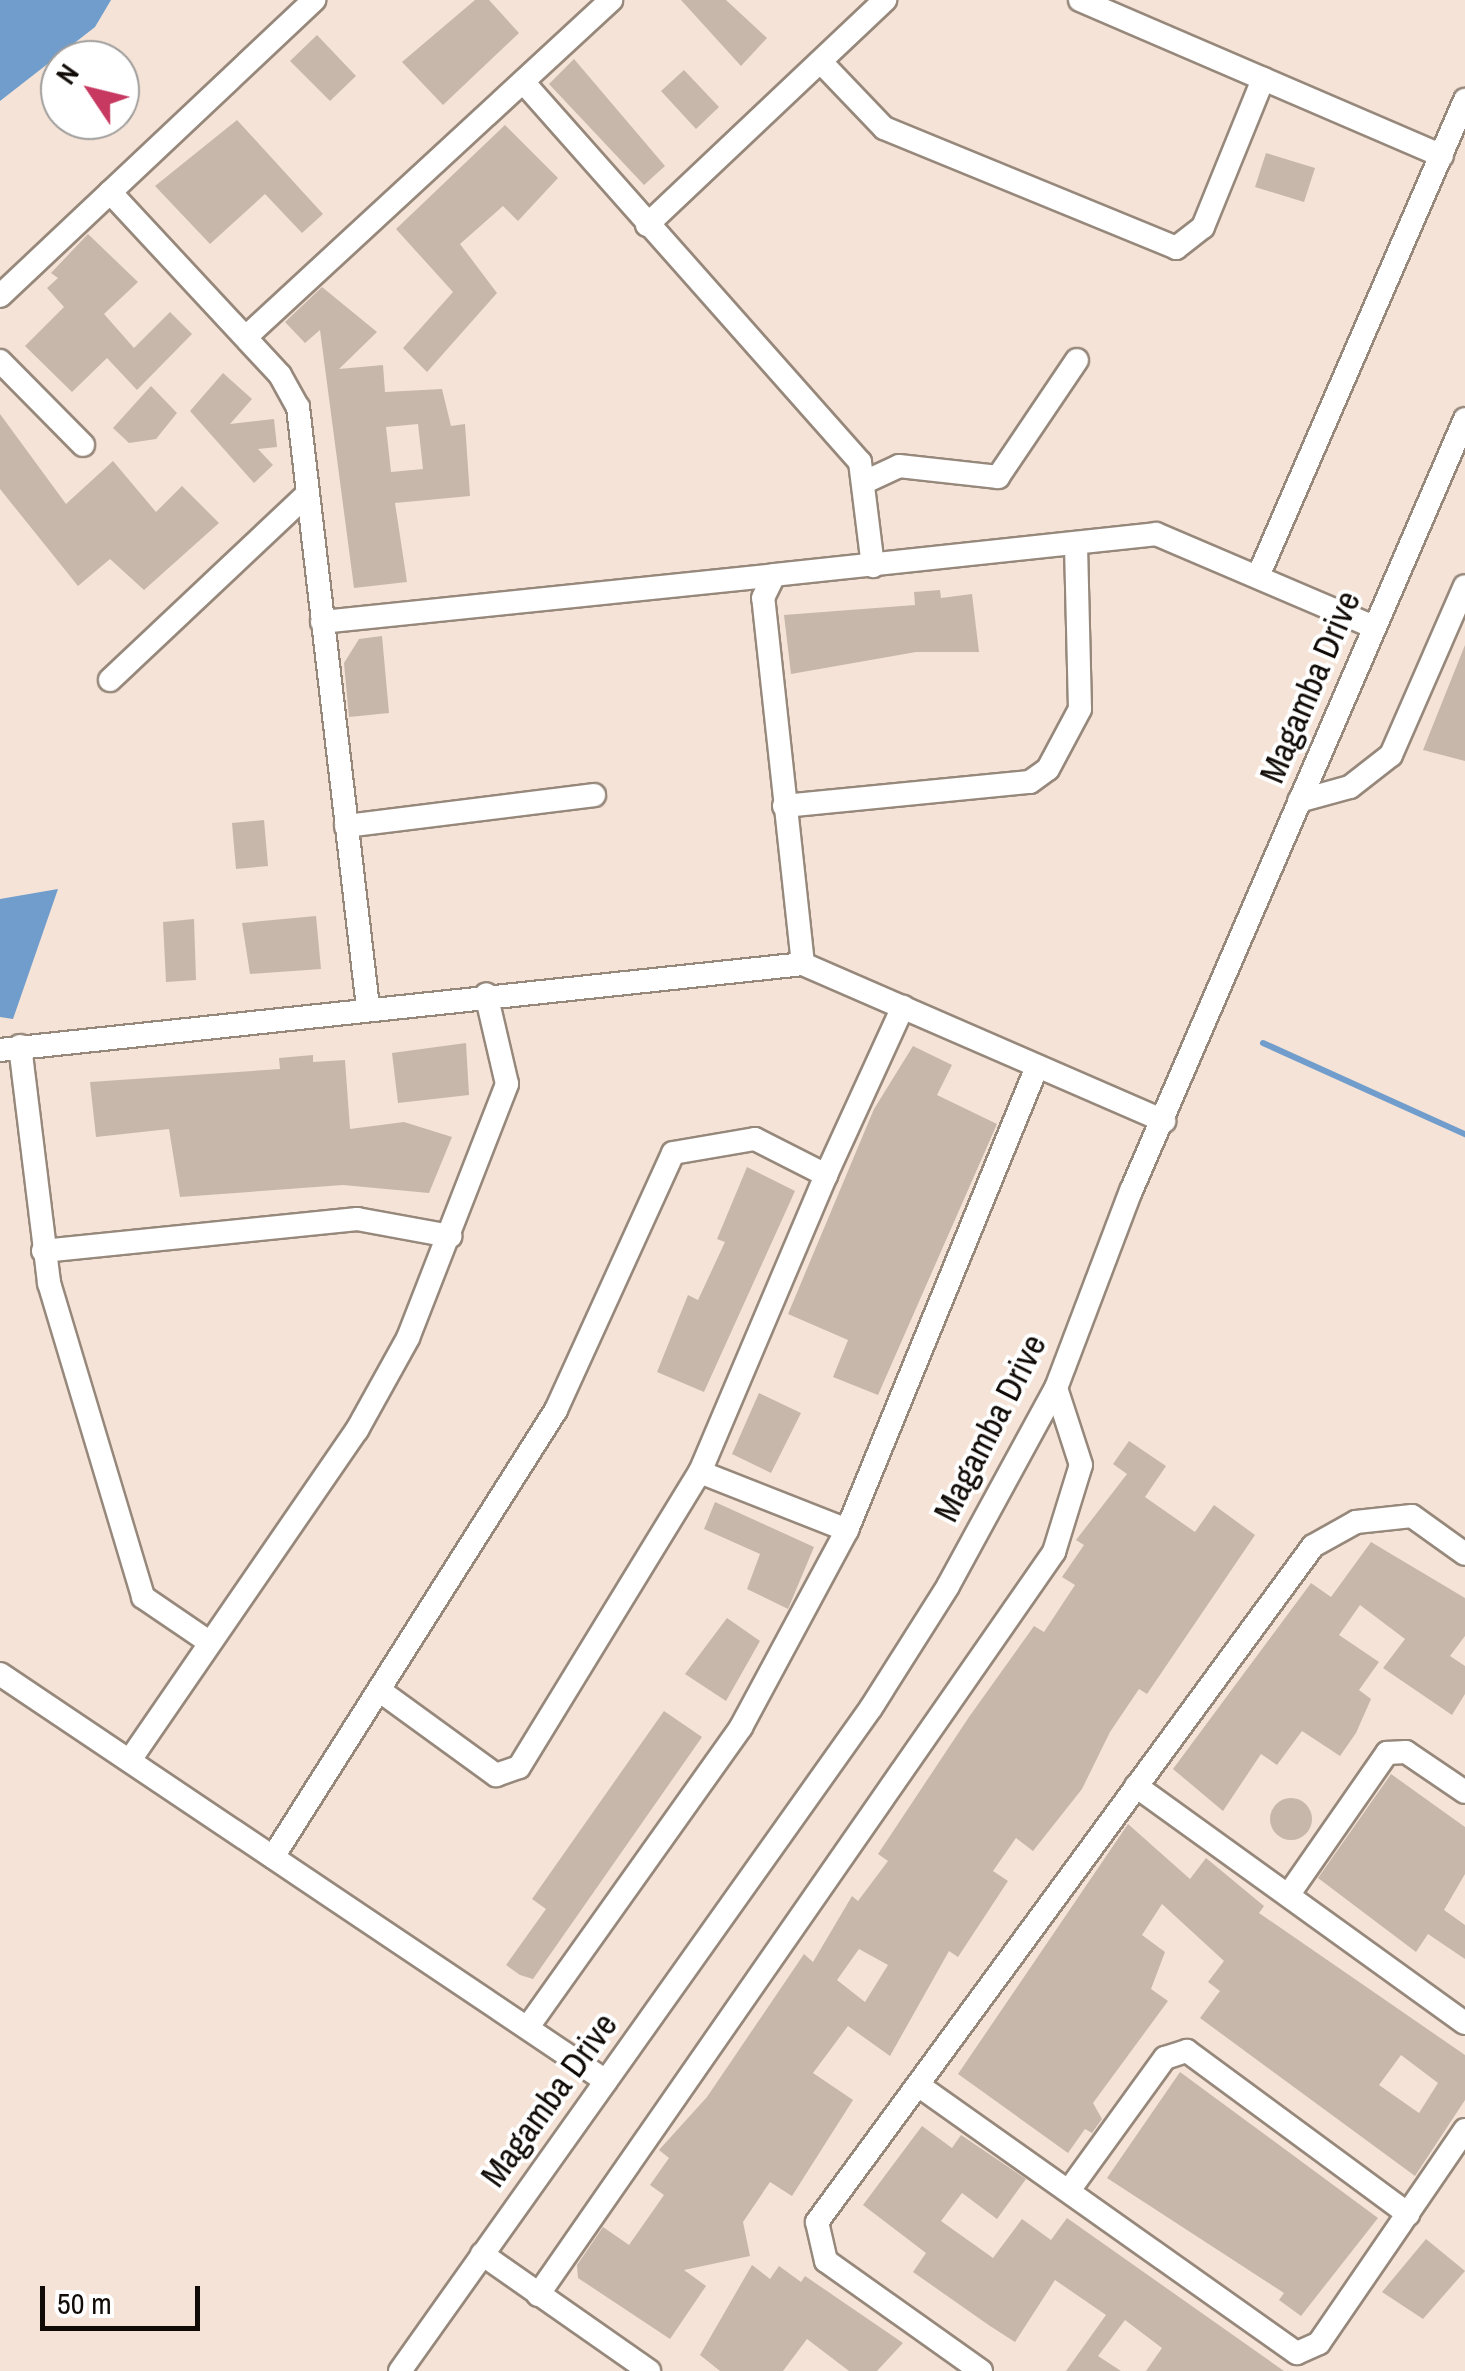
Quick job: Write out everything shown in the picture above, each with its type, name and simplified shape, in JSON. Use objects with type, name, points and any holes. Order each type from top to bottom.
[{"type":"street","points":[[0,296],[314,0]]},
{"type":"street","points":[[246,337],[611,0]]},
{"type":"street","points":[[647,225],[885,0]]},
{"type":"street","points":[[1080,0],[1442,156]]},
{"type":"street","points":[[821,62],[884,128],[1176,248],[1203,227],[1263,78]]},
{"type":"street","points":[[524,84],[860,462],[867,481],[873,566]]},
{"type":"street","points":[[1259,574],[1465,100]]},
{"type":"street","points":[[110,192],[246,337],[298,407],[368,1007]]},
{"type":"street","points":[[0,360],[83,445]]},
{"type":"street","points":[[867,481],[899,466],[998,477],[1077,360]]},
{"type":"street","name":"Magamba Drive","points":[[400,2371],[872,1708],[1056,1388],[1299,801],[1465,419]]},
{"type":"street","points":[[110,680],[306,495]]},
{"type":"street","points":[[322,622],[1156,534],[1259,574],[1374,627]]},
{"type":"street","points":[[784,806],[1030,782],[1048,769],[1080,709],[1076,543]]},
{"type":"street","points":[[774,575],[762,598],[803,964]]},
{"type":"street","points":[[1299,801],[1350,787],[1391,755],[1465,586]]},
{"type":"street","points":[[346,826],[594,795]]},
{"type":"street","points":[[206,1640],[143,1597],[43,1251],[10,1048],[486,994],[803,964],[1035,1071],[1164,1121]]},
{"type":"street","points":[[130,1760],[206,1640],[357,1430],[450,1236],[507,1084],[486,994]]},
{"type":"street","points":[[383,1694],[496,1776],[513,1771],[700,1472],[826,1175],[903,1007]]},
{"type":"street","points":[[528,2027],[741,1728],[847,1530],[1035,1071]]},
{"type":"street","points":[[273,1857],[383,1694],[556,1410],[673,1153],[755,1139],[826,1175]]},
{"type":"street","points":[[43,1251],[358,1219],[450,1236]]},
{"type":"street","points":[[538,2295],[1054,1552],[1081,1465],[1056,1388]]},
{"type":"street","points":[[700,1472],[847,1530]]},
{"type":"street","points":[[981,2371],[840,2273],[816,2240],[817,2222],[1313,1546],[1333,1531],[1412,1516],[1465,1554]]},
{"type":"street","points":[[0,1674],[606,2082]]},
{"type":"street","points":[[1289,1894],[1387,1752],[1406,1752],[1465,1792]]},
{"type":"street","points":[[1136,1786],[1465,2023]]},
{"type":"street","points":[[1070,2189],[1165,2058],[1186,2051],[1408,2214]]},
{"type":"street","points":[[918,2085],[1297,2353],[1318,2343],[1465,2130]]},
{"type":"street","points":[[482,2254],[649,2371]]},
{"type":"water","points":[[0,0],[111,0],[95,27],[78,40],[40,40],[40,70],[0,101]]},
{"type":"water","points":[[58,889],[13,1019],[0,1017],[0,899]]},
{"type":"building","points":[[475,0],[489,0],[519,33],[443,105],[402,62]]},
{"type":"building","points":[[681,0],[726,0],[767,38],[741,66]]},
{"type":"building","points":[[317,35],[356,76],[330,101],[290,61]]},
{"type":"building","points":[[574,59],[665,166],[644,185],[549,84]]},
{"type":"building","points":[[684,70],[719,107],[696,129],[661,91]]},
{"type":"building","points":[[237,120],[323,214],[302,233],[265,194],[210,244],[155,186]]},
{"type":"building","points":[[505,125],[558,178],[518,221],[503,206],[460,244],[497,293],[427,372],[403,348],[453,292],[396,229]]},
{"type":"building","points":[[1266,153],[1315,168],[1304,202],[1255,187]]},
{"type":"building","points":[[88,234],[138,282],[104,314],[134,348],[170,312],[192,334],[137,390],[107,358],[72,392],[25,346],[64,307],[47,288],[58,278],[51,273]]},
{"type":"building","points":[[322,287],[377,332],[339,369],[383,365],[385,392],[442,389],[451,426],[465,424],[470,496],[395,503],[407,582],[354,588],[320,330],[305,343],[285,322]],"holes":[[[418,424],[423,469],[391,472],[386,427]]]},
{"type":"building","points":[[223,373],[252,399],[230,424],[274,419],[277,447],[258,449],[273,465],[254,483],[190,411]]},
{"type":"building","points":[[151,386],[177,413],[156,439],[129,443],[113,428]]},
{"type":"building","points":[[0,414],[66,504],[113,461],[156,512],[182,486],[219,523],[144,590],[110,559],[78,586],[0,489]]},
{"type":"building","points":[[940,590],[941,598],[972,594],[979,652],[916,652],[791,674],[784,615],[915,605],[914,592]]},
{"type":"building","points":[[382,636],[389,713],[349,717],[344,663],[359,639]]},
{"type":"building","points":[[1465,645],[1465,761],[1423,750]]},
{"type":"building","points":[[264,820],[268,866],[236,869],[232,823]]},
{"type":"building","points":[[316,916],[321,969],[250,974],[242,923]]},
{"type":"building","points":[[194,919],[196,980],[166,982],[163,922]]},
{"type":"building","points":[[466,1043],[469,1095],[398,1103],[392,1053]]},
{"type":"building","points":[[913,1046],[952,1065],[937,1095],[997,1124],[878,1395],[833,1377],[848,1340],[788,1314],[874,1109]]},
{"type":"building","points":[[313,1055],[313,1062],[345,1060],[350,1129],[404,1122],[452,1137],[429,1193],[343,1185],[180,1197],[169,1129],[96,1137],[90,1082],[280,1069],[279,1058]]},
{"type":"building","points":[[747,1167],[795,1191],[704,1392],[657,1372],[688,1295],[698,1300],[725,1242],[717,1239]]},
{"type":"building","points":[[759,1393],[801,1413],[771,1473],[732,1454]]},
{"type":"building","points":[[1129,1441],[1166,1466],[1145,1497],[1195,1532],[1214,1505],[1255,1535],[1147,1694],[1139,1689],[1110,1732],[1082,1789],[1033,1851],[1016,1838],[993,1871],[1008,1881],[958,1957],[949,1951],[890,2056],[848,2026],[813,2073],[853,2100],[792,2196],[770,2182],[743,2222],[750,2256],[684,2270],[706,2286],[670,2339],[578,2278],[577,2265],[603,2227],[629,2245],[664,2195],[650,2185],[669,2158],[659,2150],[707,2097],[804,1954],[813,1962],[852,1896],[858,1901],[888,1861],[878,1854],[1034,1626],[1044,1632],[1075,1585],[1062,1577],[1084,1545],[1076,1540],[1127,1474],[1113,1464]],"holes":[[[859,1949],[888,1965],[865,2002],[837,1980]]]},
{"type":"building","points":[[715,1502],[814,1547],[788,1609],[747,1589],[760,1554],[704,1529]]},
{"type":"building","points":[[1371,1542],[1465,1598],[1465,1636],[1450,1656],[1465,1666],[1465,1694],[1452,1715],[1383,1668],[1405,1639],[1360,1605],[1339,1635],[1379,1662],[1359,1690],[1371,1699],[1356,1733],[1340,1756],[1302,1731],[1277,1765],[1261,1754],[1223,1811],[1173,1769],[1311,1583],[1331,1597]]},
{"type":"building","points":[[727,1618],[760,1641],[726,1701],[685,1674]]},
{"type":"building","points":[[664,1711],[702,1737],[533,1979],[520,1975],[506,1965],[546,1909],[532,1899]]},
{"type":"building","points":[[1391,1774],[1465,1827],[1465,1874],[1444,1910],[1465,1925],[1465,1959],[1428,1934],[1416,1952],[1318,1878]]},
{"type":"building","points":[[1291,1798],[1306,1804],[1312,1819],[1306,1834],[1291,1840],[1276,1834],[1270,1819],[1276,1804]]},
{"type":"building","points":[[1128,1824],[1190,1879],[1206,1858],[1264,1906],[1259,1913],[1465,2055],[1465,2100],[1415,2176],[1200,2018],[1220,1991],[1208,1982],[1224,1961],[1162,1904],[1142,1935],[1165,1952],[1151,1989],[1168,2001],[1093,2103],[1102,2119],[1092,2133],[1085,2129],[1068,2153],[958,2074]],"holes":[[[1401,2055],[1438,2083],[1419,2113],[1379,2085]]]},
{"type":"building","points":[[1180,2072],[1378,2218],[1301,2316],[1279,2300],[1284,2293],[1107,2178]]},
{"type":"building","points":[[922,2126],[952,2148],[961,2135],[1026,2179],[997,2219],[962,2193],[941,2221],[993,2258],[1022,2219],[1051,2240],[1067,2218],[1284,2371],[1146,2371],[1162,2348],[1125,2320],[1098,2356],[1121,2371],[1066,2371],[1106,2315],[1055,2280],[1015,2342],[990,2326],[913,2272],[926,2253],[863,2205]]},
{"type":"building","points":[[1426,2239],[1465,2271],[1423,2319],[1382,2292]]},
{"type":"building","points":[[752,2265],[770,2279],[779,2266],[801,2282],[805,2276],[903,2343],[877,2371],[849,2371],[807,2339],[783,2371],[720,2371],[700,2355]]},
{"type":"waterway","points":[[1263,1043],[1465,1134]]}]
